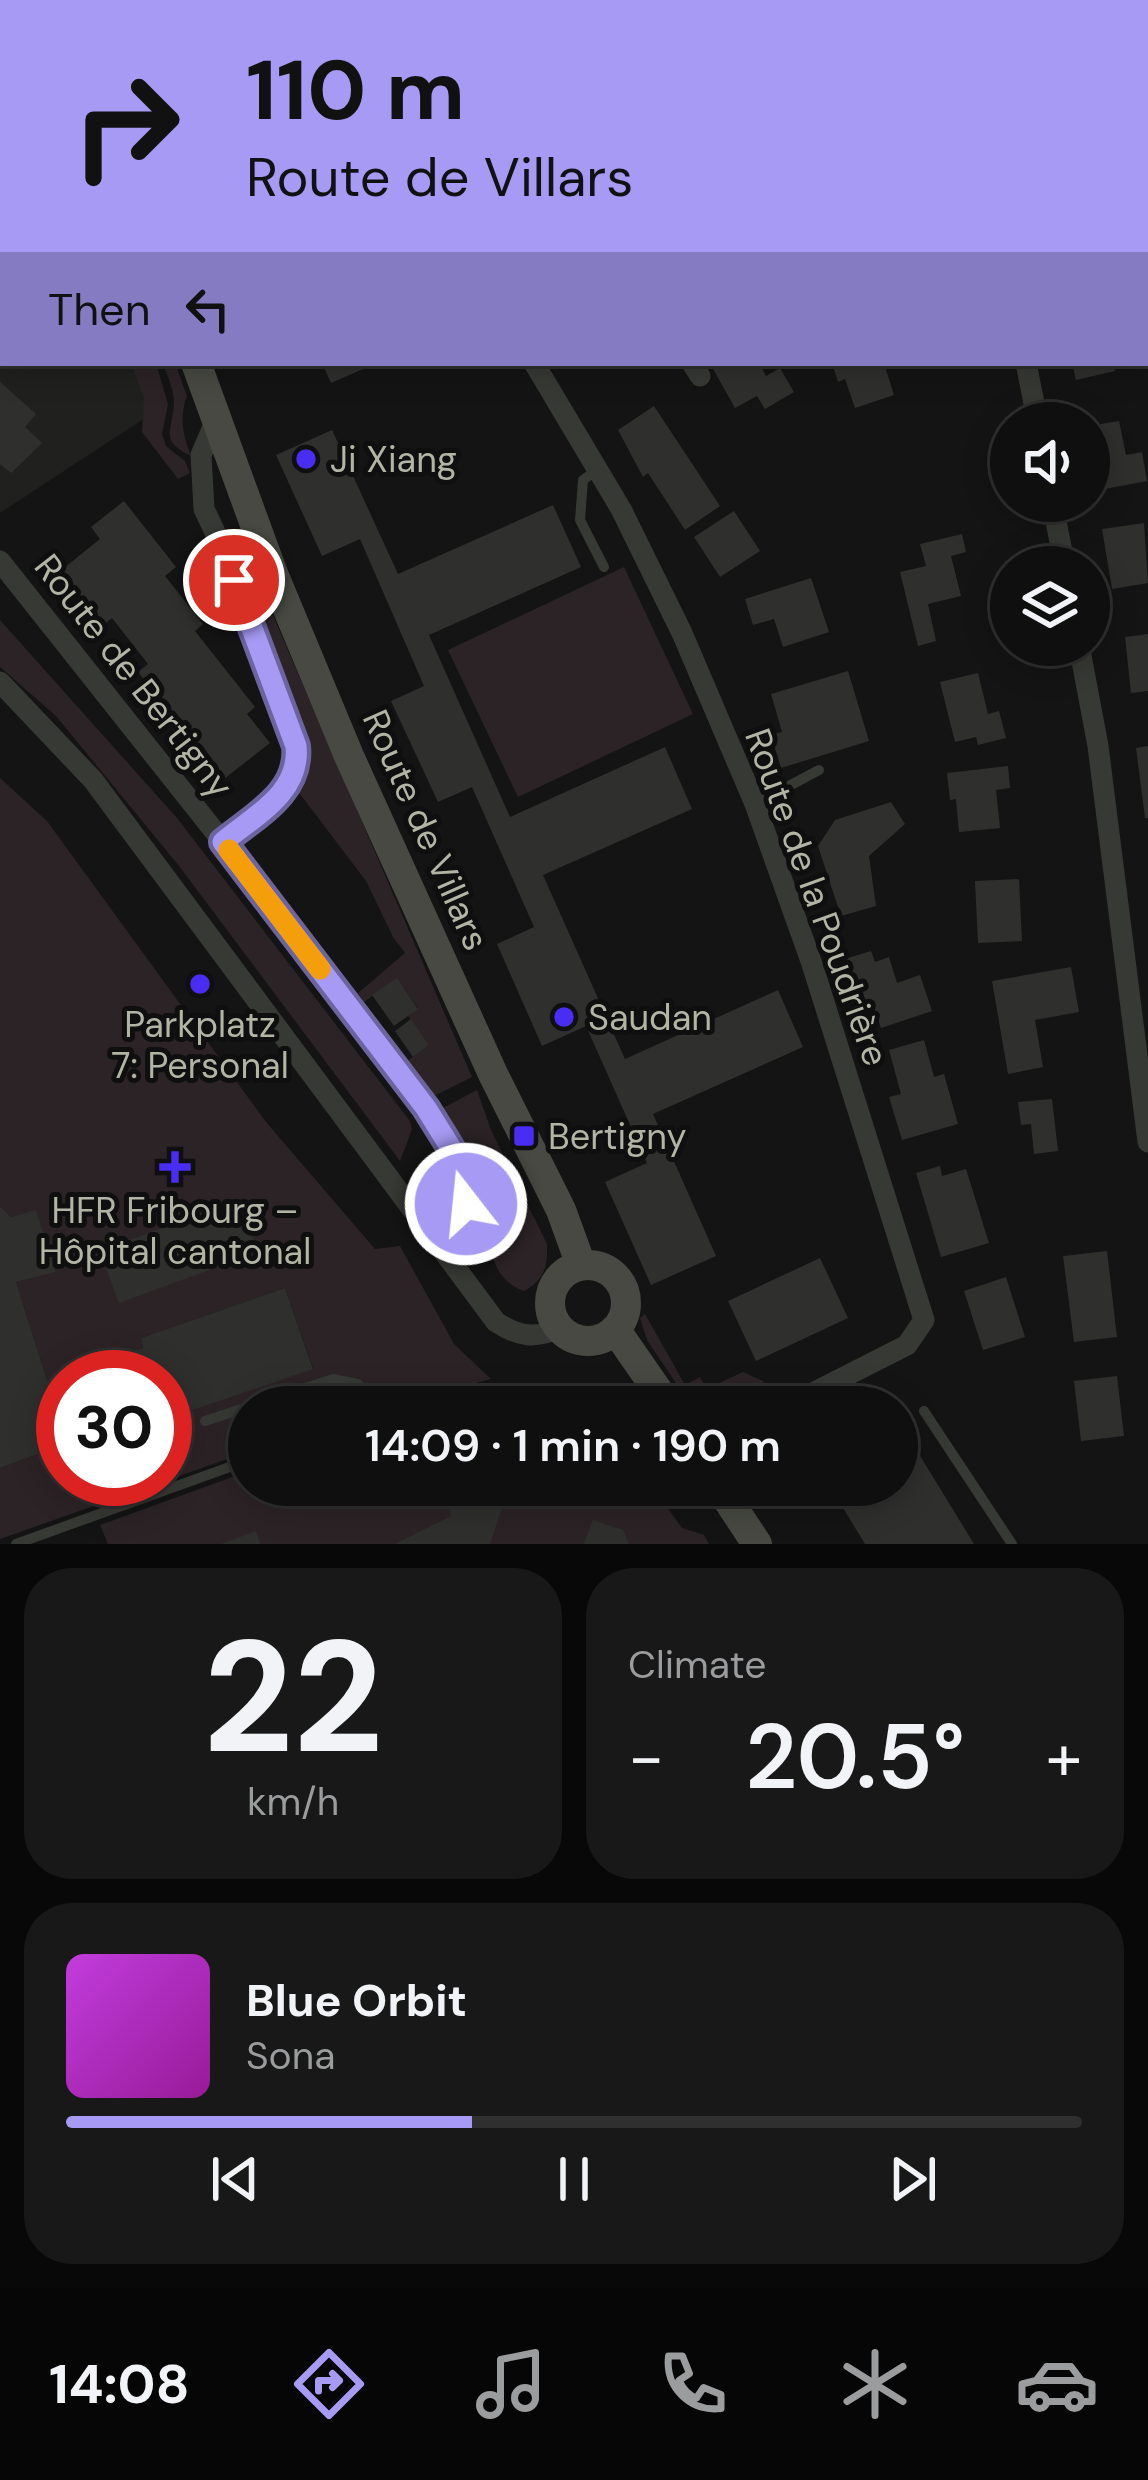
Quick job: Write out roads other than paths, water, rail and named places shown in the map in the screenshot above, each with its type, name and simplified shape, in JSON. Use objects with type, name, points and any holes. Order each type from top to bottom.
[{"type":"main road","name":"Route de Villars","points":[[197,366],[272,571],[349,756],[561,1210],[581,1265]]},
{"type":"main road","points":[[581,1265],[608,1270],[623,1288],[625,1312],[603,1338],[585,1341],[560,1328],[551,1312],[551,1293],[563,1274],[581,1265]]},
{"type":"main road","points":[[615,1329],[654,1386]]},
{"type":"main road","points":[[732,1506],[757,1544]]},
{"type":"street","name":"Route de la Poudrière","points":[[536,366],[621,509],[682,633],[755,804],[812,964],[924,1320],[907,1345],[826,1386]]},
{"type":"street","points":[[1027,366],[1034,402]]},
{"type":"street","points":[[216,420],[201,455],[204,509],[297,755],[285,790],[223,842]]},
{"type":"street","name":"Route de Bertigny","points":[[0,561],[426,1108],[459,1161],[466,1204],[443,1250]]},
{"type":"street","points":[[1083,666],[1098,746],[1148,1142]]},
{"type":"street","points":[[0,682],[93,780],[496,1322],[513,1333],[538,1337],[560,1328]]},
{"type":"lane","points":[[597,470],[584,480],[580,520],[604,567]]},
{"type":"lane","points":[[755,804],[819,770]]},
{"type":"lane","points":[[309,1386],[333,1378],[359,1386]]},
{"type":"lane","points":[[924,1411],[1012,1544]]},
{"type":"lane","points":[[205,1421],[228,1413]]},
{"type":"lane","points":[[16,1544],[228,1468]]},
{"type":"place","name":"Ji Xiang","points":[[306,459]]},
{"type":"place","name":"Parkplatz 7: Personal","points":[[200,984]]},
{"type":"place","name":"Saudan","points":[[564,1017]]},
{"type":"place","name":"Bertigny","points":[[524,1136]]},
{"type":"place","name":"HFR Fribourg – Hôpital cantonal","points":[[175,1167]]}]
